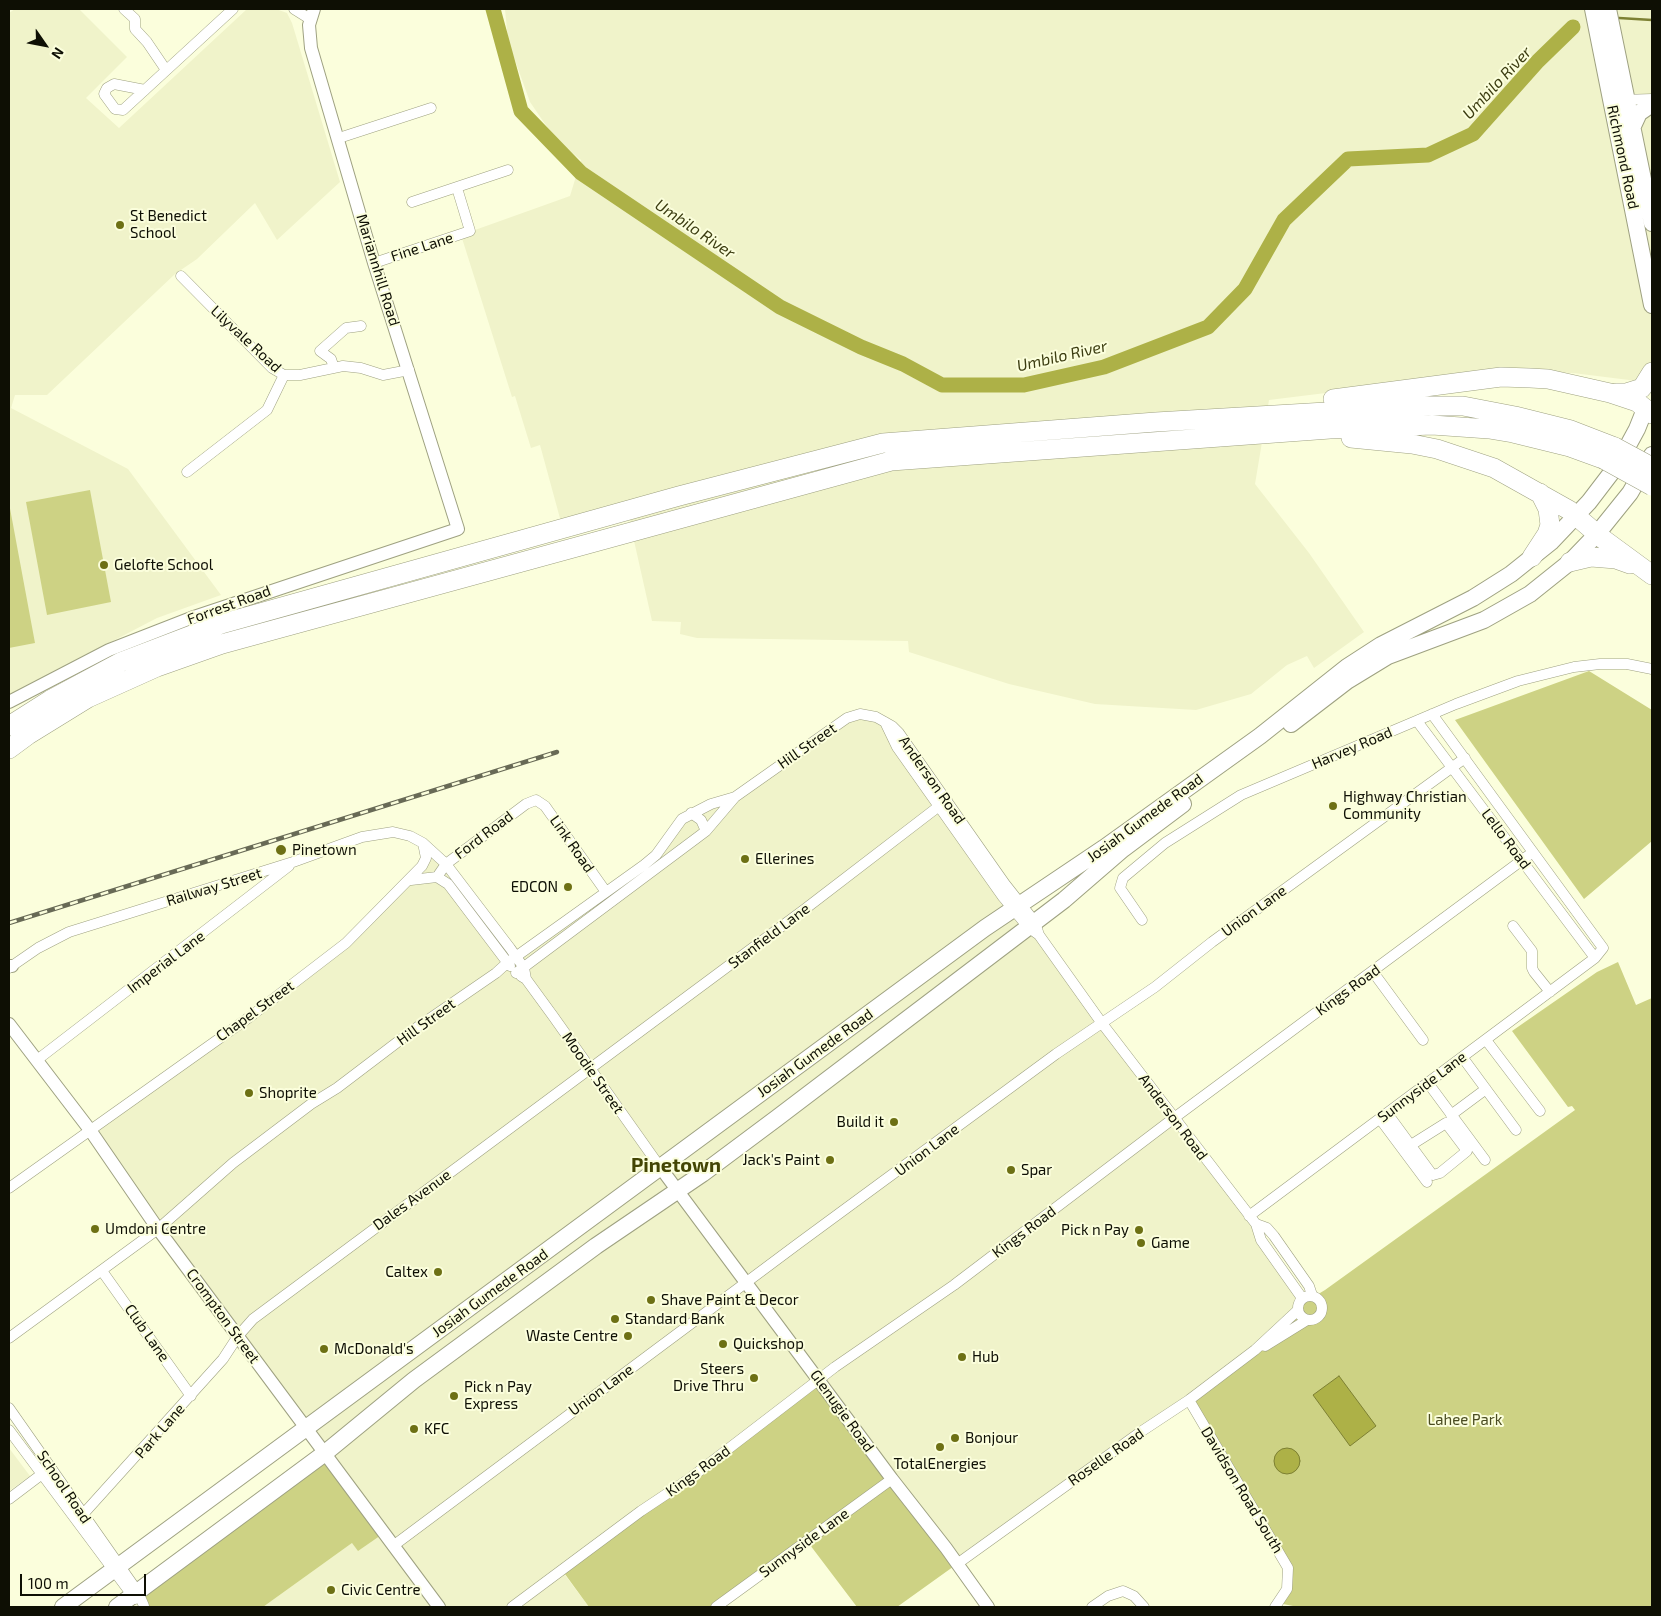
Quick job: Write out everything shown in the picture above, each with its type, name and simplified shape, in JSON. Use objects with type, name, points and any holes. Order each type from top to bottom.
[{"type":"highway","points":[[1610,393],[1626,393],[1642,388],[1652,372]]},
{"type":"highway","points":[[1156,422],[1209,411],[1324,400],[1501,377],[1548,379],[1610,393],[1637,402],[1648,411]]},
{"type":"highway","points":[[9,715],[34,699],[94,670],[121,662],[221,624],[679,496],[883,442],[1328,410],[1463,406],[1545,422],[1609,453],[1652,467]]},
{"type":"highway","points":[[9,749],[88,698],[157,667],[222,644],[879,463],[1101,445],[1339,429],[1432,425],[1513,432],[1609,453],[1652,486]]},
{"type":"highway","points":[[1101,445],[1323,436],[1412,444],[1479,461],[1520,480],[1578,515],[1597,534],[1652,575]]},
{"type":"highway","points":[[1532,558],[1548,534],[1550,525],[1548,509],[1540,493]]},
{"type":"highway","points":[[1570,562],[1591,557],[1616,559],[1652,575]]},
{"type":"highway","points":[[9,726],[57,696],[121,662]]},
{"type":"main road","name":"Richmond Road","points":[[1593,9],[1619,100],[1633,126],[1652,223]]},
{"type":"main road","name":"Richmond Road","points":[[1608,9],[1619,100],[1652,305]]},
{"type":"main road","points":[[1633,126],[1639,113],[1652,104]]},
{"type":"main road","points":[[1578,515],[1618,464],[1648,411],[1652,382]]},
{"type":"main road","points":[[1597,534],[1630,493],[1652,455]]},
{"type":"main road","name":"Josiah Gumede Road","points":[[63,1607],[1017,906],[1104,848],[1260,736],[1359,659],[1381,645],[1473,598],[1532,558],[1578,515]]},
{"type":"main road","name":"Josiah Gumede Road","points":[[117,1607],[140,1600],[414,1380],[596,1246],[678,1191],[1034,928],[1176,809],[1347,681],[1388,656],[1484,620],[1511,606],[1550,580],[1597,534]]},
{"type":"street","points":[[124,9],[135,19],[135,29],[147,42],[166,70]]},
{"type":"street","points":[[145,90],[114,84],[107,88],[104,94],[115,109],[120,111],[145,90],[233,9]]},
{"type":"street","points":[[294,9],[311,12]]},
{"type":"street","name":"Mariannhill Road","points":[[311,12],[312,48],[334,107],[339,138],[374,263],[453,508],[458,530]]},
{"type":"street","points":[[1619,100],[1652,99]]},
{"type":"street","points":[[339,138],[431,108]]},
{"type":"street","points":[[412,202],[508,170]]},
{"type":"street","name":"Fine Lane","points":[[374,263],[470,232],[457,188]]},
{"type":"street","name":"Lilyvale Road","points":[[182,276],[272,368],[284,375],[300,375],[350,366],[383,375],[409,370]]},
{"type":"street","points":[[334,368],[331,359],[320,351],[346,328],[361,326]]},
{"type":"street","points":[[187,472],[267,410],[284,375]]},
{"type":"street","points":[[434,537],[445,526],[453,508]]},
{"type":"street","name":"Forrest Road","points":[[9,702],[109,650],[190,618],[458,530]]},
{"type":"street","name":"Harvey Road","points":[[1142,920],[1122,894],[1120,884],[1123,878],[1165,844],[1241,794],[1432,714],[1518,681],[1574,667],[1626,664],[1652,669]]},
{"type":"street","name":"Hill Street","points":[[520,970],[706,831],[735,797],[847,718],[860,714],[876,717],[885,722]]},
{"type":"street","name":"Lello Road","points":[[1432,714],[1603,948]]},
{"type":"street","name":"Lello Road","points":[[1417,721],[1596,958]]},
{"type":"street","name":"Anderson Road","points":[[885,722],[899,733],[942,803],[1101,1022],[1253,1220],[1262,1240],[1307,1297]]},
{"type":"street","name":"Union Lane","points":[[393,1546],[799,1243],[1101,1022],[1155,987],[1451,766],[1465,758]]},
{"type":"street","name":"Hill Street","points":[[9,1338],[158,1228],[233,1163],[656,855],[676,826],[691,814],[719,800],[735,797]]},
{"type":"street","name":"Ford Road","points":[[437,876],[446,864],[526,804],[536,800]]},
{"type":"street","name":"Link Road","points":[[536,800],[545,806],[606,892]]},
{"type":"street","name":"Stanfield Lane","points":[[590,1069],[805,910],[942,803]]},
{"type":"street","points":[[691,814],[701,820],[706,831]]},
{"type":"street","name":"Railway Street","points":[[10,967],[46,943],[69,932],[293,862],[353,840],[384,833],[400,832],[423,843],[446,864]]},
{"type":"street","name":"Chapel Street","points":[[9,1188],[251,1016],[346,943],[410,880],[424,862],[426,853],[423,843]]},
{"type":"street","name":"Kings Road","points":[[512,1607],[689,1478],[819,1379],[954,1285],[1174,1118],[1533,852]]},
{"type":"street","name":"Imperial Lane","points":[[36,1060],[293,862]]},
{"type":"street","points":[[446,864],[520,970]]},
{"type":"street","points":[[410,880],[437,876],[451,888],[512,959]]},
{"type":"street","points":[[1513,926],[1532,951],[1532,968],[1550,992]]},
{"type":"street","name":"Sunnyside Lane","points":[[1253,1220],[1384,1116],[1596,958],[1603,948]]},
{"type":"street","name":"Moodie Street","points":[[520,970],[660,1167]]},
{"type":"street","points":[[1373,972],[1423,1040]]},
{"type":"street","name":"Crompton Street","points":[[9,1024],[90,1130],[158,1228],[439,1607]]},
{"type":"street","points":[[1486,1040],[1540,1110]]},
{"type":"street","points":[[1462,1058],[1516,1130]]},
{"type":"street","name":"Dales Avenue","points":[[238,1336],[253,1319],[590,1069]]},
{"type":"street","points":[[1428,1083],[1485,1160]]},
{"type":"street","points":[[1451,1115],[1486,1089]]},
{"type":"street","points":[[1384,1116],[1411,1145],[1434,1175],[1467,1152],[1446,1123],[1411,1145]]},
{"type":"street","points":[[1384,1116],[1427,1182]]},
{"type":"street","name":"Glenugie Road","points":[[660,1167],[988,1607]]},
{"type":"street","name":"Club Lane","points":[[102,1271],[191,1396]]},
{"type":"street","points":[[1307,1297],[1319,1299],[1322,1309],[1318,1317],[1307,1320],[1300,1315],[1298,1310],[1307,1297]]},
{"type":"street","name":"Roselle Road","points":[[957,1564],[1142,1431],[1189,1400],[1255,1350],[1298,1310]]},
{"type":"street","name":"Roselle Road","points":[[1255,1350],[1271,1344],[1307,1320]]},
{"type":"street","name":"Park Lane","points":[[80,1519],[223,1359],[238,1336]]},
{"type":"street","name":"Davidson Road South","points":[[1189,1400],[1288,1568],[1289,1582],[1283,1596],[1275,1607]]},
{"type":"street","name":"School Road","points":[[9,1408],[52,1468],[80,1519]]},
{"type":"street","name":"School Road","points":[[9,1430],[42,1474],[80,1519],[140,1600]]},
{"type":"street","points":[[9,1499],[52,1468]]},
{"type":"street","name":"Sunnyside Lane","points":[[723,1605],[892,1479]]},
{"type":"street","points":[[1092,1607],[1108,1596],[1123,1591],[1134,1596],[1144,1607]]},
{"type":"shaded area","name":"St Benedict School","points":[[15,9],[79,9],[127,57],[86,98],[119,128],[247,9],[276,9],[287,13],[292,23],[340,182],[277,240],[255,203],[197,259],[175,274],[47,395],[15,395],[11,408],[128,469],[221,595],[157,618],[9,695],[9,13]]},
{"type":"shaded area","points":[[505,9],[1652,9],[1652,390],[1637,381],[1573,373],[1512,370],[1269,400],[1255,484],[1309,553],[1364,632],[1314,668],[1307,656],[1287,665],[1251,694],[1196,710],[1095,704],[1009,684],[909,652],[908,641],[697,638],[680,634],[681,622],[652,621],[626,505],[561,522],[540,445],[531,448],[515,396],[512,397],[461,235],[570,196],[581,160],[556,140],[530,102],[508,41]]},
{"type":"shaded area","points":[[876,717],[1028,928],[1255,1225],[1301,1298],[1300,1316],[1188,1400],[957,1564],[918,1511],[562,1571],[589,1607],[263,1607],[352,1543],[383,1533],[90,1130],[347,943],[423,867],[423,843],[517,956],[656,856],[676,826],[736,797],[847,719]]},
{"type":"shaded area","points":[[1339,1376],[1376,1426],[1350,1446],[1313,1395]]},
{"type":"shaded area","points":[[9,1448],[30,1476],[9,1491]]},
{"type":"shaded area","points":[[1287,1448],[1296,1452],[1300,1461],[1296,1470],[1287,1474],[1278,1470],[1274,1461],[1278,1452]]},
{"type":"green space","points":[[90,490],[111,602],[47,615],[26,502]]},
{"type":"green space","points":[[9,503],[35,643],[9,648]]},
{"type":"green space","points":[[1589,671],[1652,710],[1652,841],[1584,899],[1455,720]]},
{"type":"green space","name":"Lahee Park","points":[[1618,962],[1636,1005],[1652,998],[1652,1607],[1298,1607],[1278,1603],[1287,1568],[1188,1400],[1300,1316],[1297,1307],[1301,1298],[1309,1295],[1315,1296],[1325,1290],[1575,1110],[1572,1106],[1568,1107],[1512,1031],[1597,972]]},
{"type":"green space","points":[[819,1379],[957,1564],[897,1607],[857,1607],[807,1541],[716,1607],[589,1607],[562,1570]]},
{"type":"green space","points":[[325,1453],[384,1533],[358,1551],[352,1543],[263,1607],[145,1607],[136,1595]]},
{"type":"waterway","name":"Umbilo River","points":[[493,9],[521,111],[581,173],[780,307],[861,347],[903,364],[942,385],[1024,385],[1104,367],[1208,327],[1245,289],[1284,220],[1348,159],[1428,155],[1473,134],[1538,61],[1573,27]]},
{"type":"waterway","points":[[1619,18],[1652,20]]},
{"type":"waterway","name":"Umbilo River","points":[[1573,27],[1577,22]]},
{"type":"railway","points":[[9,923],[557,752]]},
{"type":"place","name":"St Benedict School","points":[[120,225]]},
{"type":"place","name":"Gelofte School","points":[[104,565]]},
{"type":"place","name":"Highway Christian Community","points":[[1333,806]]},
{"type":"place","name":"Pinetown","points":[[281,850]]},
{"type":"place","name":"Ellerines","points":[[745,859]]},
{"type":"place","name":"EDCON","points":[[568,887]]},
{"type":"place","name":"Shoprite","points":[[249,1093]]},
{"type":"place","name":"Build it","points":[[894,1122]]},
{"type":"place","name":"Jack's Paint","points":[[830,1160]]},
{"type":"place","name":"Spar","points":[[1011,1170]]},
{"type":"place","name":"Umdoni Centre","points":[[95,1229]]},
{"type":"place","name":"Pick n Pay","points":[[1139,1230]]},
{"type":"place","name":"Game","points":[[1141,1243]]},
{"type":"place","name":"Caltex","points":[[438,1272]]},
{"type":"place","name":"Shave Paint & Decor","points":[[651,1300]]},
{"type":"place","name":"Standard Bank","points":[[615,1319]]},
{"type":"place","name":"Waste Centre","points":[[628,1336]]},
{"type":"place","name":"Quickshop","points":[[723,1344]]},
{"type":"place","name":"McDonald's","points":[[324,1349]]},
{"type":"place","name":"Hub","points":[[962,1357]]},
{"type":"place","name":"Steers Drive Thru","points":[[754,1378]]},
{"type":"place","name":"Pick n Pay Express","points":[[454,1396]]},
{"type":"place","name":"KFC","points":[[414,1429]]},
{"type":"place","name":"Bonjour","points":[[955,1438]]},
{"type":"place","name":"TotalEnergies","points":[[940,1447]]},
{"type":"place","name":"Civic Centre","points":[[331,1590]]},
{"type":"district","name":"Pinetown","points":[[676,1165]]}]
